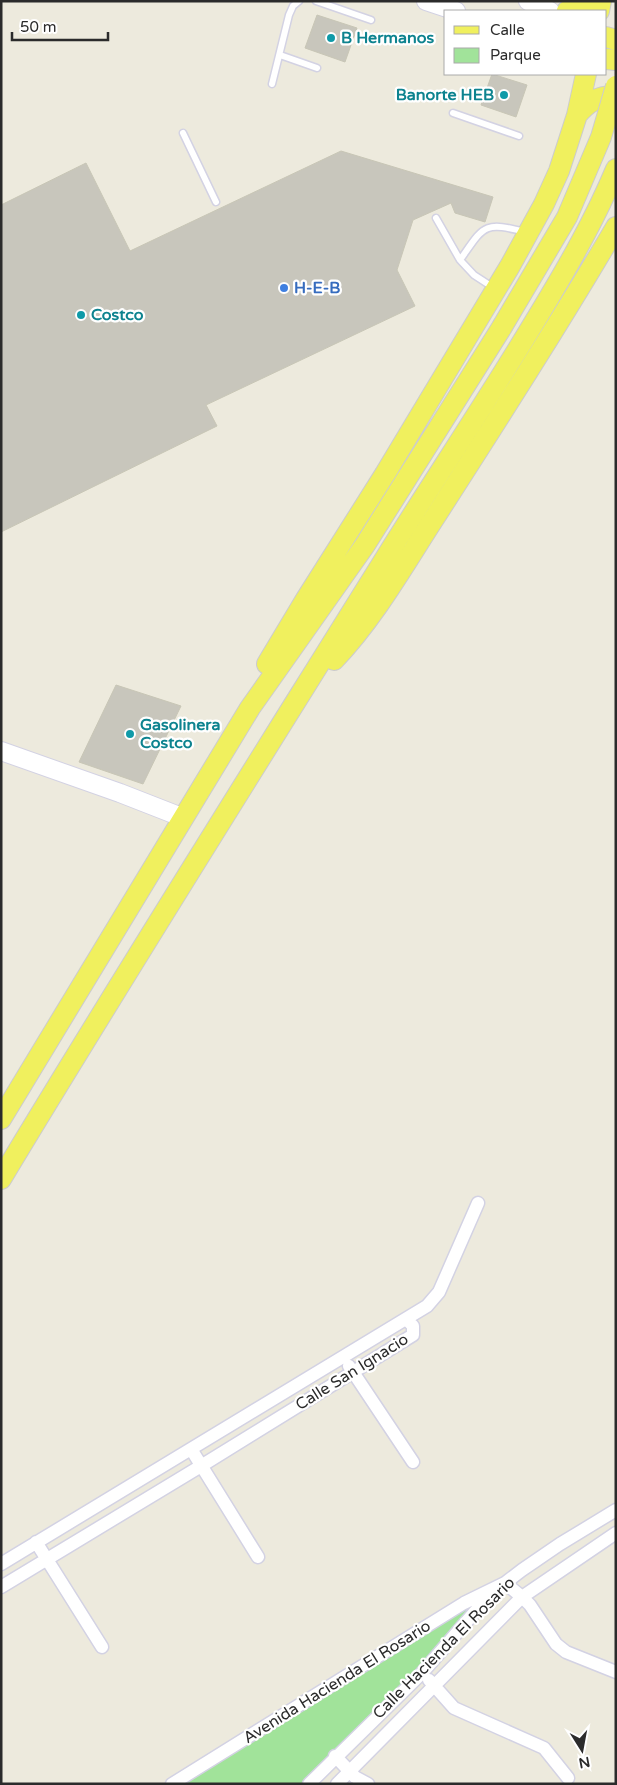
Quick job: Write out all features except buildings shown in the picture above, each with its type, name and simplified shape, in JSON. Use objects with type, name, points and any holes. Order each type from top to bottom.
[{"type":"main road","points":[[569,10],[588,1]]},
{"type":"main road","points":[[250,708],[270,657],[385,474],[529,233],[559,171],[577,115],[582,78]]},
{"type":"main road","points":[[1,1119],[250,708],[365,545],[508,319],[567,217],[601,137],[616,86]]},
{"type":"main road","points":[[577,115],[586,104],[599,98],[616,96]]},
{"type":"main road","points":[[1,1179],[78,1052],[566,271],[592,222],[616,169]]},
{"type":"main road","points":[[306,688],[357,634],[391,584],[540,353],[616,227]]},
{"type":"street","points":[[426,1],[453,10]]},
{"type":"street","points":[[528,1],[548,10]]},
{"type":"street","points":[[1,751],[184,818]]},
{"type":"street","points":[[406,1319],[427,1306],[439,1292],[478,1203]]},
{"type":"street","name":"Calle San Ignacio","points":[[1,1564],[406,1319],[413,1326],[413,1335],[1,1587]]},
{"type":"street","points":[[343,1357],[413,1462]]},
{"type":"street","points":[[191,1450],[258,1557]]},
{"type":"street","name":"Calle Hacienda El Rosario","points":[[309,1784],[335,1756],[422,1673],[480,1606],[522,1570],[616,1510]]},
{"type":"street","name":"Calle Hacienda El Rosario","points":[[337,1784],[522,1597],[616,1533]]},
{"type":"street","points":[[36,1542],[102,1647]]},
{"type":"street","points":[[505,1584],[522,1597],[535,1612],[556,1644],[566,1652],[616,1672]]},
{"type":"street","name":"Avenida Hacienda El Rosario","points":[[172,1784],[464,1604],[505,1584]]},
{"type":"street","points":[[422,1673],[454,1708],[544,1748],[568,1778]]},
{"type":"street","points":[[335,1756],[355,1777],[368,1784]]},
{"type":"lane","points":[[272,84],[288,15],[293,6],[299,1]]},
{"type":"lane","points":[[316,1],[371,20]]},
{"type":"lane","points":[[280,55],[317,68]]},
{"type":"lane","points":[[454,113],[519,136]]},
{"type":"lane","points":[[183,133],[216,202]]},
{"type":"lane","points":[[436,218],[460,260],[474,275],[496,289]]},
{"type":"lane","points":[[460,260],[478,233],[492,226],[501,226],[529,233]]},
{"type":"green space","points":[[479,1601],[419,1669],[304,1784],[183,1784]]},
{"type":"place","name":"B Hermanos","points":[[331,38]]},
{"type":"place","name":"Banorte HEB","points":[[504,95]]},
{"type":"place","name":"H-E-B","points":[[284,288]]},
{"type":"place","name":"Costco","points":[[81,315]]},
{"type":"place","name":"Gasolinera Costco","points":[[130,734]]}]
